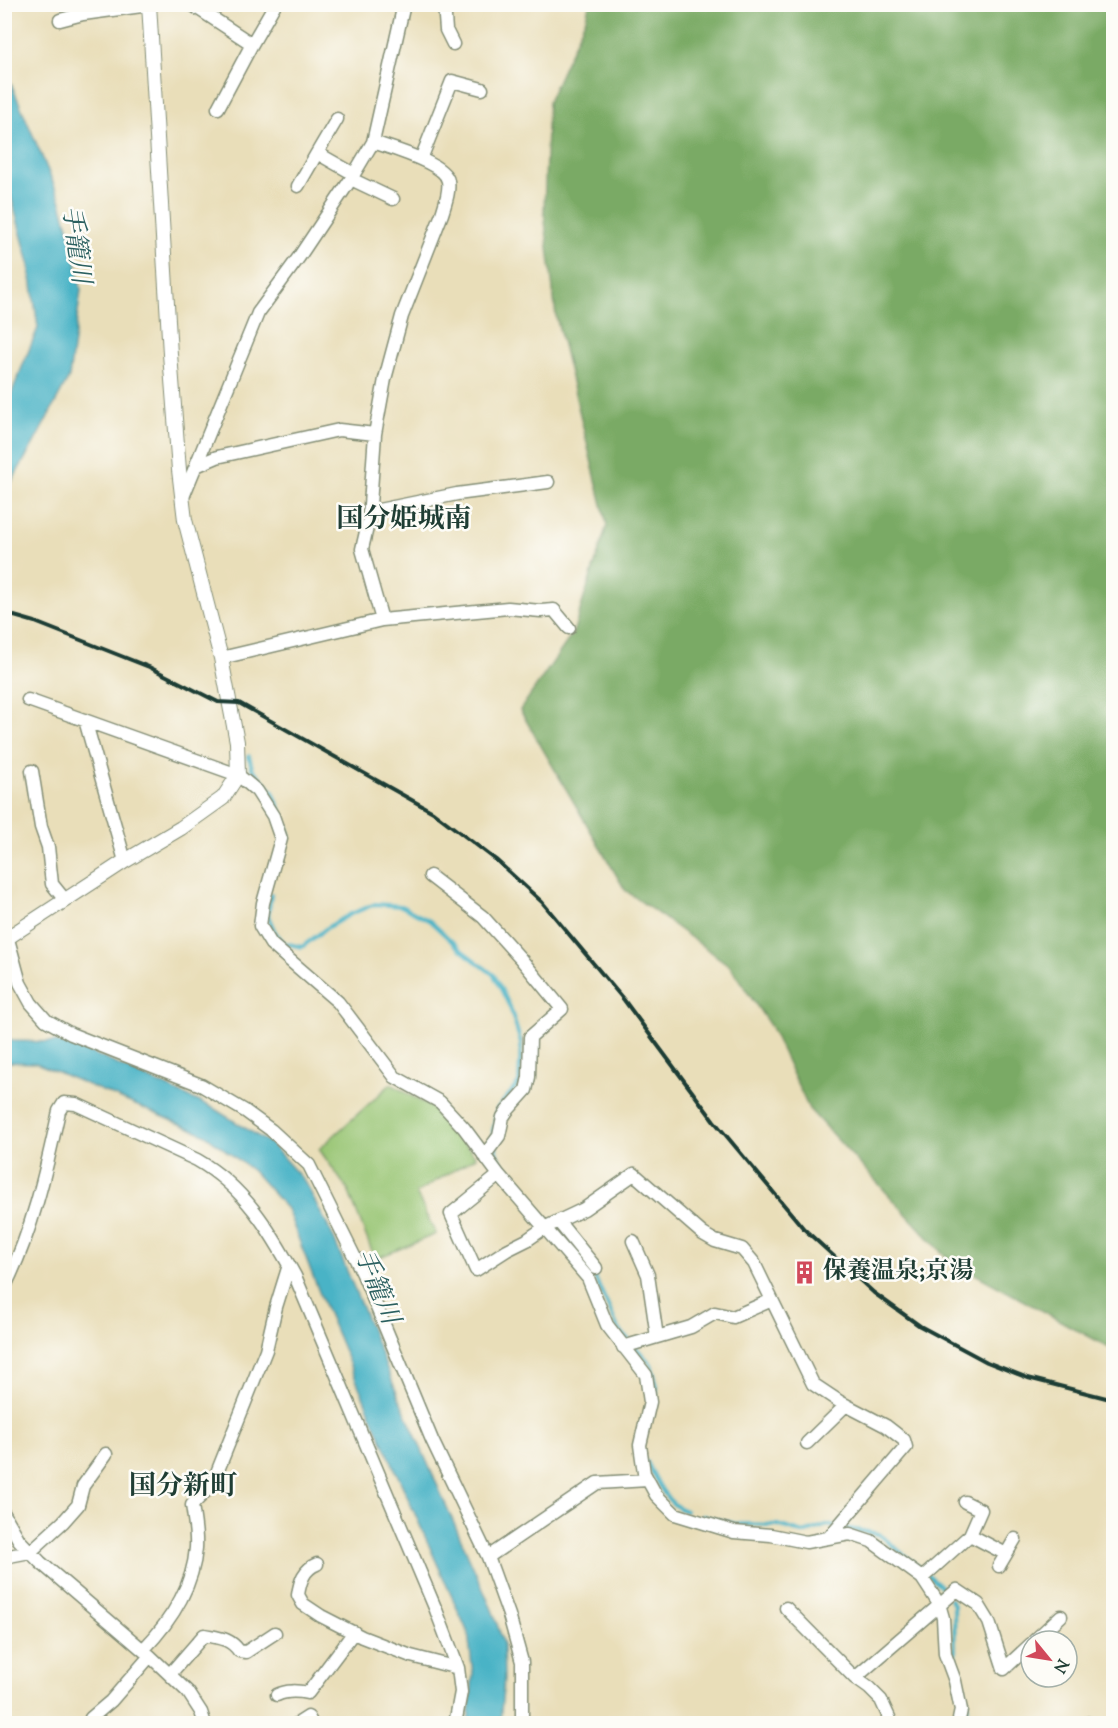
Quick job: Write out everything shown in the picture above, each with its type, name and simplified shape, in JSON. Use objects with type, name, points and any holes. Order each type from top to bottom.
[{"type":"street","points":[[191,4],[252,44]]},
{"type":"street","points":[[218,108],[275,4]]},
{"type":"street","points":[[183,497],[258,313],[299,257],[373,142],[404,4]]},
{"type":"street","points":[[444,4],[446,30],[453,44]]},
{"type":"street","points":[[60,20],[83,14],[149,5],[179,470],[185,520],[221,657],[237,742],[237,775],[223,798],[182,828],[125,861],[6,939],[20,983],[31,1003],[46,1020],[71,1034],[201,1085],[245,1111],[271,1130],[309,1165],[363,1275],[432,1440],[488,1557],[509,1615],[522,1662],[522,1724]]},
{"type":"street","points":[[421,159],[452,81],[483,89]]},
{"type":"street","points":[[298,186],[338,119]]},
{"type":"street","points":[[373,142],[421,159],[441,170],[448,178],[448,190],[442,214],[402,316],[385,379],[375,434],[369,519],[362,549],[382,620]]},
{"type":"street","points":[[317,153],[393,199]]},
{"type":"street","points":[[196,466],[217,457],[339,430],[375,434]]},
{"type":"street","points":[[369,512],[457,494],[548,482]]},
{"type":"street","points":[[221,657],[382,620],[508,608],[554,610],[569,628]]},
{"type":"street","points":[[28,700],[237,775],[257,791],[273,816],[281,839],[262,903],[260,926],[271,944],[338,1002],[395,1077],[440,1102],[464,1128],[491,1146]]},
{"type":"street","points":[[85,720],[125,861]]},
{"type":"street","points":[[32,771],[41,827],[48,847],[52,884],[65,900]]},
{"type":"street","points":[[430,876],[483,917],[561,1009],[530,1036],[529,1077],[526,1090],[503,1117],[491,1146],[499,1175],[544,1228],[588,1278],[607,1325],[646,1375],[650,1402],[640,1445],[644,1473],[656,1495],[675,1515],[734,1532],[771,1535],[806,1542],[835,1530],[906,1447],[904,1440],[886,1426],[813,1384],[754,1263],[742,1250],[715,1241],[703,1234],[634,1174],[584,1209],[544,1228],[476,1270],[451,1214],[499,1175]]},
{"type":"street","points":[[4,1288],[15,1268],[44,1179],[59,1111],[64,1103],[76,1104],[216,1171],[251,1206],[272,1234],[289,1265],[436,1610],[458,1668],[461,1692],[455,1724]]},
{"type":"street","points":[[558,1221],[596,1268]]},
{"type":"street","points":[[633,1241],[648,1275],[657,1337]]},
{"type":"street","points":[[92,1718],[111,1701],[146,1653],[183,1595],[190,1578],[196,1547],[192,1505],[212,1485],[266,1350],[276,1306],[289,1265]]},
{"type":"street","points":[[623,1347],[691,1328],[716,1313],[733,1317],[772,1300]]},
{"type":"street","points":[[807,1443],[846,1405]]},
{"type":"street","points":[[4,1557],[30,1552],[63,1522],[78,1505],[83,1486],[106,1454]]},
{"type":"street","points":[[488,1557],[597,1483],[648,1480]]},
{"type":"street","points":[[922,1578],[970,1535],[981,1510],[965,1502]]},
{"type":"street","points":[[4,1514],[19,1540],[40,1562],[188,1692],[201,1712],[205,1724]]},
{"type":"street","points":[[835,1530],[871,1541],[922,1578],[939,1604],[944,1618],[945,1654],[955,1681],[961,1710],[958,1724]]},
{"type":"street","points":[[970,1535],[1006,1554]]},
{"type":"street","points":[[999,1566],[1015,1539]]},
{"type":"street","points":[[317,1564],[309,1567],[300,1582],[298,1595],[303,1604],[321,1616],[354,1632],[411,1656],[458,1668]]},
{"type":"street","points":[[855,1678],[957,1590],[978,1604],[989,1622],[1004,1669],[1019,1655]]},
{"type":"street","points":[[786,1608],[855,1678],[881,1700],[892,1724]]},
{"type":"street","points":[[1047,1629],[1061,1616]]},
{"type":"street","points":[[277,1695],[294,1690],[308,1693],[354,1632]]},
{"type":"street","points":[[170,1674],[204,1635],[226,1639],[239,1651],[246,1652],[275,1633]]},
{"type":"street","points":[[297,1724],[308,1717],[312,1724]]},
{"type":"green space","points":[[589,5],[1113,5],[1113,1348],[949,1260],[809,1109],[771,1027],[730,966],[625,890],[520,710],[573,633],[607,525],[556,316],[544,212],[548,102],[586,18]]},
{"type":"green space","points":[[391,1084],[439,1112],[476,1157],[416,1193],[436,1234],[375,1259],[348,1190],[319,1149]]},
{"type":"water","points":[[4,67],[60,199],[73,244],[81,290],[69,377],[5,493],[5,409],[38,328],[29,263],[5,179]]},
{"type":"water","points":[[4,1036],[13,1041],[57,1042],[92,1053],[213,1108],[271,1144],[305,1182],[332,1234],[399,1398],[493,1612],[503,1642],[504,1678],[500,1723],[468,1723],[473,1674],[468,1633],[374,1422],[287,1209],[253,1171],[204,1134],[36,1063],[5,1062]]},
{"type":"waterway","points":[[249,756],[252,768],[273,792],[289,833],[286,844]]},
{"type":"waterway","points":[[271,894],[268,916],[275,932],[284,943],[302,947],[328,927],[375,904],[401,906],[430,921],[461,950],[494,975],[510,1007],[521,1043],[519,1083],[497,1109],[494,1136]]},
{"type":"waterway","points":[[496,1147],[497,1155],[509,1178]]},
{"type":"waterway","points":[[536,1209],[581,1259]]},
{"type":"waterway","points":[[592,1271],[618,1328],[651,1364],[657,1386],[655,1403]]},
{"type":"waterway","points":[[647,1462],[667,1497],[686,1511]]},
{"type":"waterway","points":[[702,1516],[736,1524],[777,1525],[804,1533],[827,1525],[879,1534],[939,1584],[945,1592]]},
{"type":"waterway","points":[[950,1599],[954,1605],[955,1660],[968,1704],[965,1724]]},
{"type":"railway","points":[[4,613],[35,622],[149,667],[218,702],[239,703],[433,812],[496,860],[542,902],[624,1000],[714,1121],[804,1229],[874,1293],[920,1326],[987,1362],[1028,1378],[1114,1400]]},
{"type":"place","name":"保養温泉;京湯","points":[[805,1272]]},
{"type":"district","name":"国分姫城南","points":[[404,520]]},
{"type":"district","name":"国分新町","points":[[183,1487]]},
{"type":"water label","name":"手籠川","points":[[75,245]]},
{"type":"water label","name":"手籠川","points":[[376,1287]]}]
